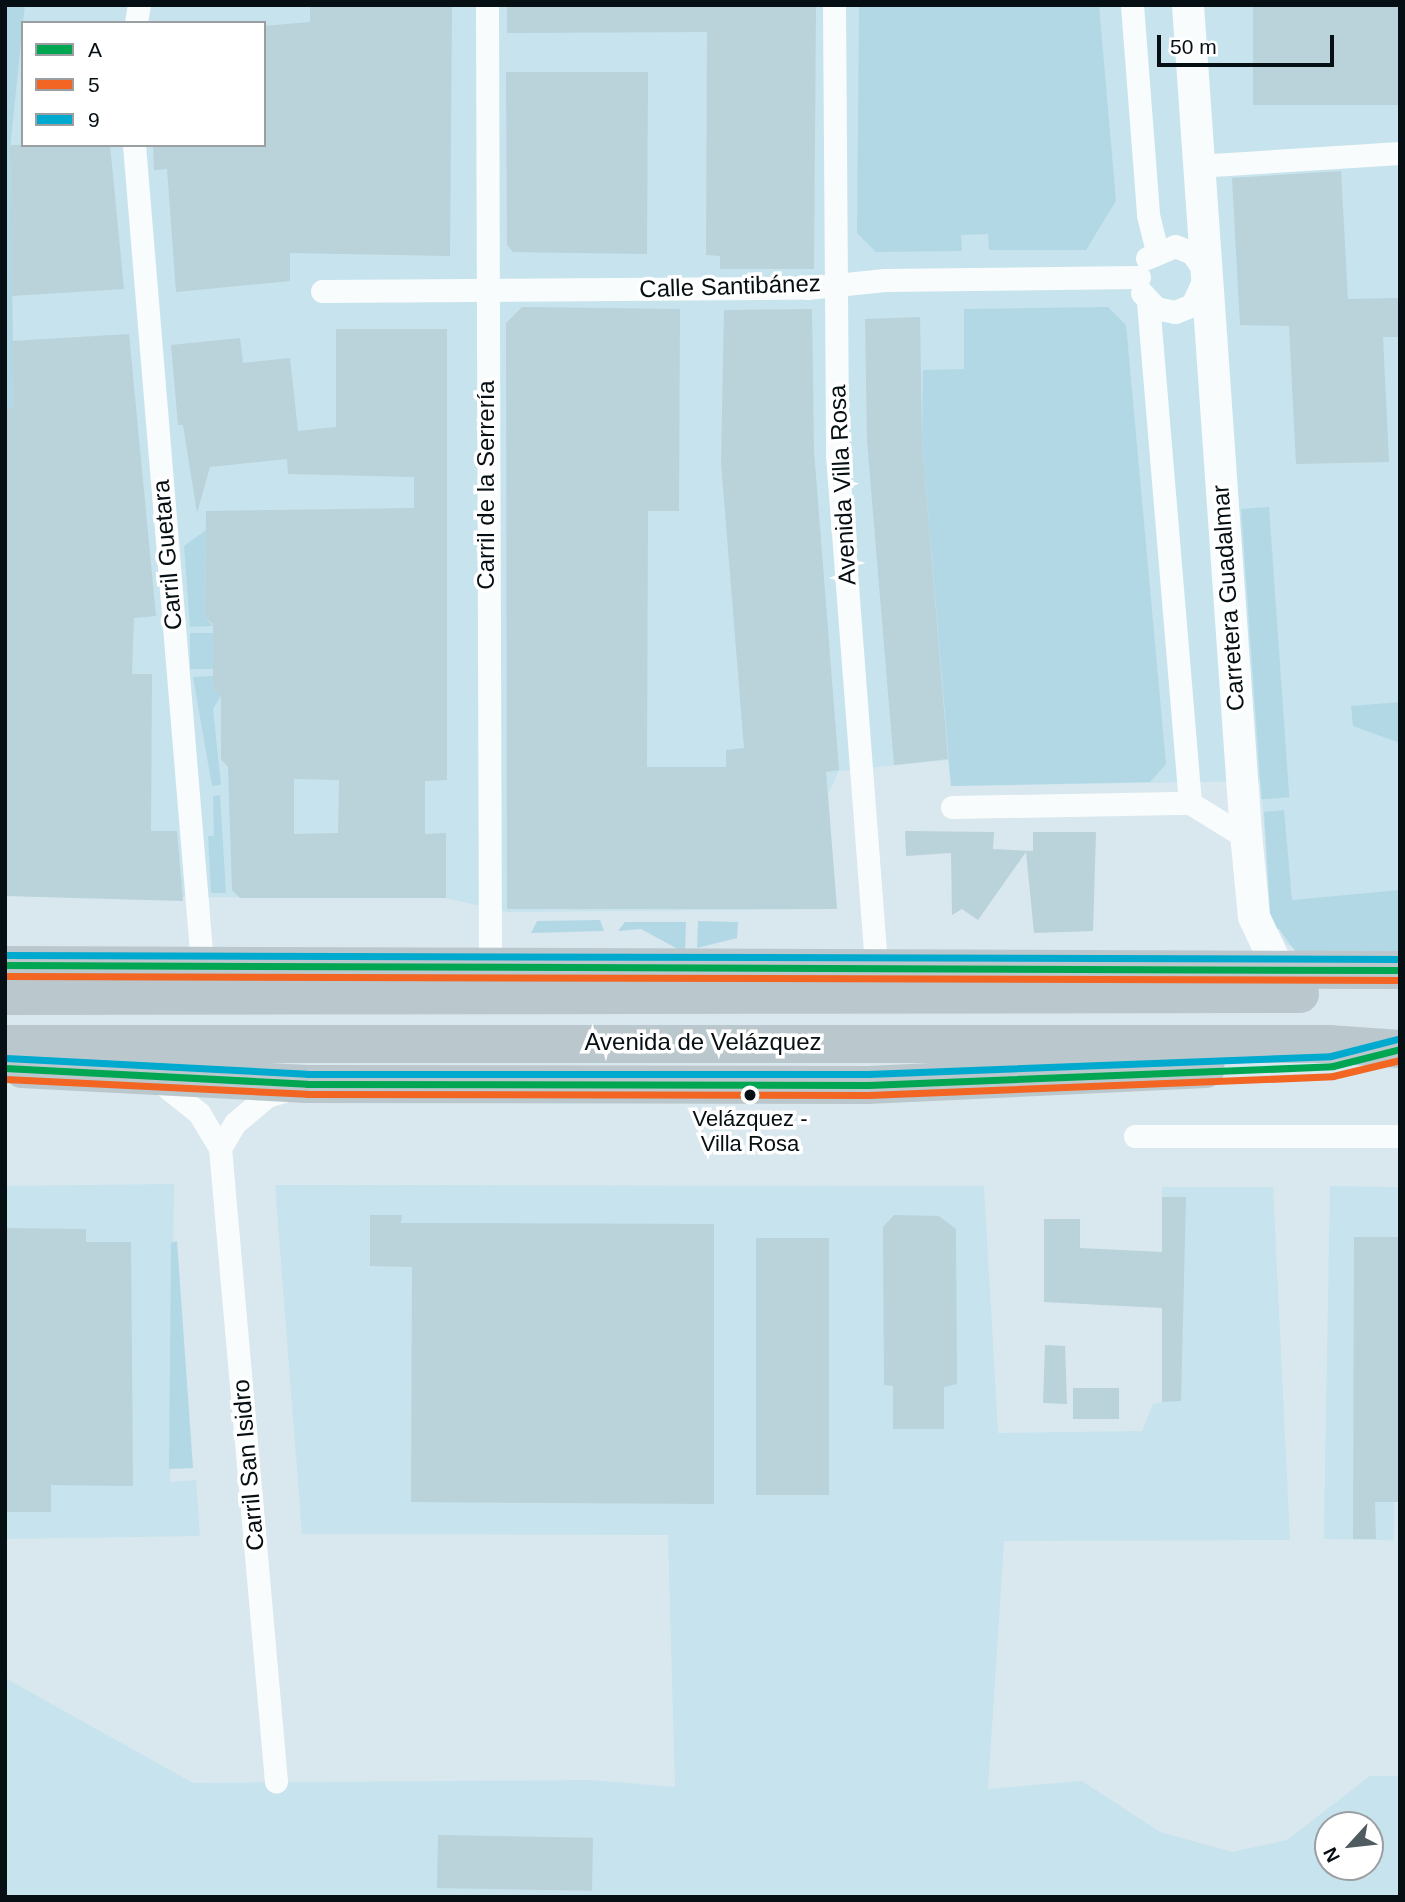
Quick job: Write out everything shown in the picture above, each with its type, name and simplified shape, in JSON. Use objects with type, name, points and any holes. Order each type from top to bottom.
[{"type":"highway","points":[[5,965],[876,964],[1400,970]]},
{"type":"highway","name":"Avenida de Velázquez","points":[[5,996],[1400,994]]},
{"type":"highway","name":"Avenida de Velázquez","points":[[5,1044],[1314,1044],[1390,1049]]},
{"type":"highway","points":[[5,1068],[140,1073],[307,1084],[868,1085],[1333,1066],[1390,1049]]},
{"type":"street","name":"Carril de la Serrería","points":[[487,5],[489,964]]},
{"type":"street","name":"Avenida Villa Rosa","points":[[834,5],[837,455],[876,964]]},
{"type":"street","points":[[1132,5],[1148,215],[1157,250],[1139,276],[1148,302],[1189,803]]},
{"type":"street","name":"Carretera Guadalmar","points":[[1188,5],[1203,274],[1254,917],[1278,968]]},
{"type":"street","name":"Carril Guetara","points":[[134,147],[202,964]]},
{"type":"street","points":[[1197,166],[1400,153]]},
{"type":"street","points":[[1148,302],[1165,311],[1184,310],[1199,298],[1203,274],[1184,249],[1157,250]]},
{"type":"street","name":"Calle Santibánez","points":[[322,291],[807,288],[835,282],[1139,276]]},
{"type":"street","points":[[952,807],[1189,803],[1247,838]]},
{"type":"street","points":[[1220,966],[1254,917]]},
{"type":"street","points":[[140,1073],[176,1089],[220,1148],[235,1123],[267,1096],[307,1084]]},
{"type":"street","points":[[1135,1136],[1400,1136]]},
{"type":"street","name":"Carril San Isidro","points":[[220,1148],[276,1782]]},
{"type":"shaded area","points":[[5,5],[25,5],[23,21],[21,21],[10,150],[14,408],[5,407]]},
{"type":"shaded area","points":[[25,5],[1400,5],[1400,956],[1287,945],[1279,929],[1271,928],[1261,781],[951,786],[948,760],[839,771],[828,794],[837,909],[507,912],[446,898],[5,896],[10,150],[21,43],[21,147],[266,147],[266,21],[23,21]]},
{"type":"shaded area","points":[[859,5],[1099,5],[1116,201],[1086,250],[989,250],[988,234],[961,235],[962,251],[876,252],[857,233]]},
{"type":"shaded area","points":[[1108,307],[1126,325],[1166,764],[1150,782],[951,786],[922,441],[923,370],[964,369],[964,309]]},
{"type":"shaded area","points":[[1269,507],[1289,797],[1261,799],[1241,509]]},
{"type":"shaded area","points":[[206,530],[205,617],[213,626],[190,627],[184,546]]},
{"type":"shaded area","points":[[190,633],[213,633],[213,669],[190,669]]},
{"type":"shaded area","points":[[213,676],[221,696],[213,709],[221,785],[212,786],[193,677]]},
{"type":"shaded area","points":[[1400,702],[1400,743],[1353,726],[1351,706]]},
{"type":"shaded area","points":[[220,795],[226,893],[211,893],[208,836],[214,836],[213,796]]},
{"type":"shaded area","points":[[1284,810],[1292,900],[1400,890],[1400,956],[1298,955],[1279,929],[1271,928],[1264,812]]},
{"type":"shaded area","points":[[600,920],[604,931],[531,933],[537,921]]},
{"type":"shaded area","points":[[698,921],[738,922],[737,938],[697,948]]},
{"type":"shaded area","points":[[625,922],[686,922],[685,953],[641,929],[618,931]]},
{"type":"shaded area","points":[[174,1184],[170,1482],[196,1480],[200,1536],[5,1539],[5,1186]]},
{"type":"shaded area","points":[[275,1185],[984,1186],[998,1433],[1142,1431],[1153,1404],[1162,1402],[1162,1187],[1273,1187],[1290,1540],[1004,1541],[988,1789],[1082,1781],[1160,1832],[1232,1852],[1287,1840],[1314,1819],[1314,1881],[1384,1881],[1384,1811],[1325,1811],[1370,1776],[1400,1776],[1400,1897],[5,1897],[5,1678],[193,1783],[592,1780],[675,1787],[668,1535],[302,1534]]},
{"type":"shaded area","points":[[1330,1186],[1400,1187],[1394,1540],[1324,1539]]},
{"type":"shaded area","points":[[177,1241],[193,1468],[169,1469],[171,1243]]},
{"type":"building","points":[[310,5],[452,5],[450,256],[290,253],[290,281],[176,292],[167,169],[154,170],[153,147],[266,147],[266,26],[310,22]]},
{"type":"building","points":[[507,5],[816,5],[814,269],[720,269],[720,256],[706,255],[707,32],[507,33]]},
{"type":"building","points":[[1253,5],[1400,5],[1400,105],[1253,105]]},
{"type":"building","points":[[506,72],[648,72],[647,254],[513,252],[507,245]]},
{"type":"building","points":[[10,145],[110,147],[124,289],[12,296]]},
{"type":"building","points":[[1341,171],[1348,299],[1400,298],[1400,337],[1383,337],[1389,462],[1296,464],[1289,326],[1240,325],[1232,178]]},
{"type":"building","points":[[522,307],[680,309],[679,511],[648,511],[647,767],[726,767],[726,750],[744,748],[721,462],[724,310],[812,309],[814,451],[839,770],[826,772],[837,909],[507,909],[506,323]]},
{"type":"building","points":[[920,317],[922,441],[948,759],[894,765],[867,441],[865,319]]},
{"type":"building","points":[[336,329],[447,329],[447,780],[425,781],[425,834],[446,833],[446,898],[240,898],[232,890],[228,767],[221,759],[221,696],[213,689],[213,624],[205,617],[206,511],[414,508],[414,477],[288,474],[287,459],[210,467],[197,513],[183,425],[178,425],[171,345],[240,338],[243,363],[290,358],[298,431],[336,427]],"holes":[[[294,779],[339,780],[338,833],[294,834]]]},
{"type":"building","points":[[129,334],[156,616],[134,618],[132,674],[152,674],[151,831],[177,831],[183,901],[5,896],[5,407],[14,408],[12,341]]},
{"type":"building","points":[[905,831],[994,832],[993,849],[1033,851],[1033,832],[1096,832],[1093,931],[1034,933],[1026,852],[978,920],[962,909],[952,915],[951,853],[906,856]]},
{"type":"building","points":[[1162,1197],[1186,1197],[1181,1401],[1162,1402],[1162,1308],[1044,1302],[1044,1219],[1080,1219],[1080,1248],[1162,1252]]},
{"type":"building","points":[[370,1215],[402,1215],[401,1223],[714,1224],[714,1504],[411,1502],[412,1267],[370,1266]]},
{"type":"building","points":[[894,1215],[939,1216],[956,1229],[957,1384],[944,1387],[944,1429],[893,1429],[893,1386],[884,1385],[883,1227]]},
{"type":"building","points":[[5,1228],[86,1229],[86,1242],[131,1242],[133,1486],[51,1485],[51,1512],[5,1512]]},
{"type":"building","points":[[1354,1237],[1400,1237],[1400,1491],[1399,1502],[1375,1502],[1376,1539],[1353,1539]]},
{"type":"building","points":[[756,1238],[829,1238],[829,1495],[756,1495]]},
{"type":"building","points":[[1045,1345],[1065,1346],[1067,1404],[1043,1403]]},
{"type":"building","points":[[1073,1388],[1119,1388],[1119,1419],[1073,1419]]},
{"type":"building","points":[[438,1835],[593,1838],[592,1891],[437,1888]]},
{"type":"transit line","name":"9","points":[[5,955],[1400,959]]},
{"type":"transit line","name":"A","points":[[5,965],[1400,970]]},
{"type":"transit line","name":"5","points":[[5,976],[1400,980]]},
{"type":"transit line","name":"9","points":[[6,1058],[307,1074],[868,1074],[1331,1056],[1397,1039]]},
{"type":"transit line","name":"A","points":[[5,1068],[307,1084],[868,1085],[1333,1066],[1400,1049]]},
{"type":"transit line","name":"5","points":[[5,1079],[307,1094],[868,1095],[1333,1076],[1400,1060]]},
{"type":"place","name":"Velázquez - Villa Rosa","points":[[750,1095]]}]
